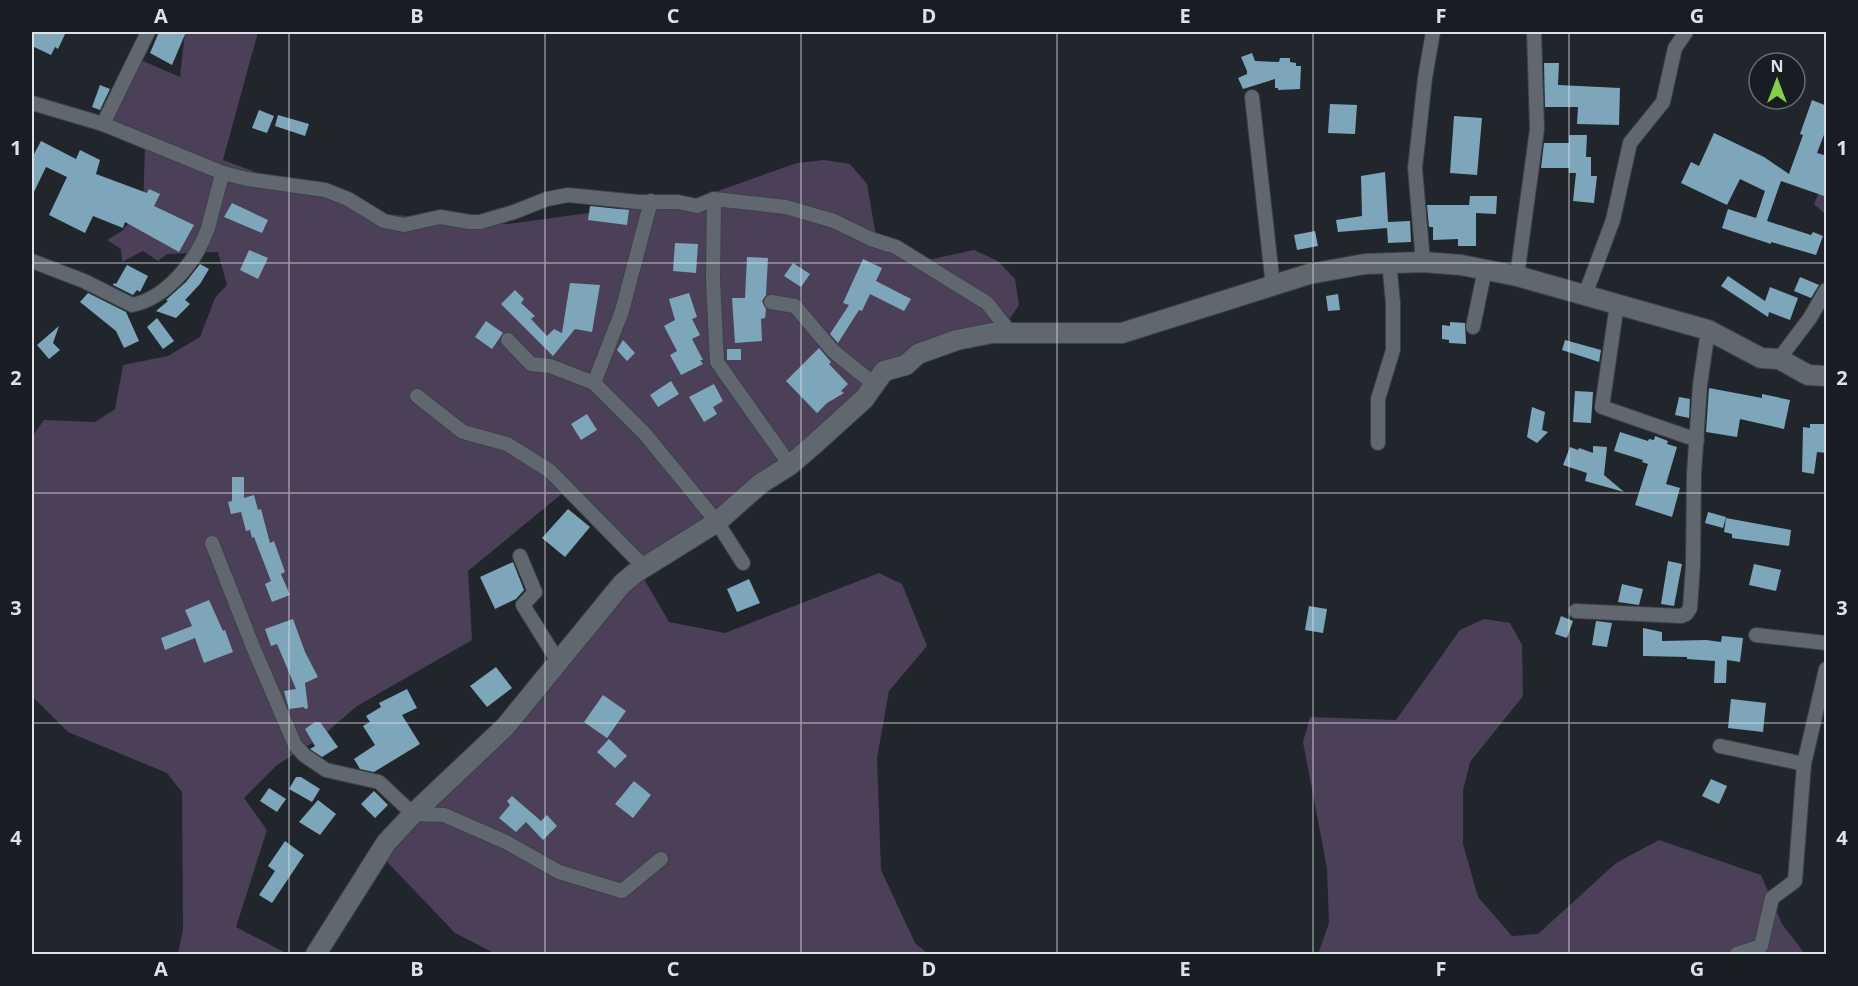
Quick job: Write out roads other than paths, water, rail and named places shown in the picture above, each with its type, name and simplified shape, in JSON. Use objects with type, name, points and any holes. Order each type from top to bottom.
[{"type":"street","points":[[103,124],[148,32]]},
{"type":"street","points":[[1423,262],[1415,168],[1425,78],[1433,32]]},
{"type":"street","points":[[1517,276],[1537,129],[1534,32]]},
{"type":"street","points":[[1585,295],[1613,220],[1630,143],[1663,102],[1675,48],[1686,32]]},
{"type":"street","points":[[1252,97],[1273,286]]},
{"type":"street","points":[[32,103],[103,124],[223,173],[247,179],[325,190],[348,199],[384,221],[404,225],[440,217],[480,222],[547,199],[567,195],[678,202],[697,206],[714,199],[786,207],[834,221],[871,239],[896,247],[987,303],[1009,331]]},
{"type":"street","points":[[32,261],[84,281],[132,305],[145,303],[185,270],[207,230],[223,173]]},
{"type":"street","points":[[714,199],[713,280],[717,362],[790,465]]},
{"type":"street","points":[[594,383],[622,311],[651,201]]},
{"type":"street","points":[[1378,443],[1378,399],[1393,350],[1393,303],[1389,262]]},
{"type":"street","points":[[316,954],[386,843],[413,814],[505,727],[622,584],[644,567],[717,522],[760,484],[790,465],[864,399],[885,371],[906,365],[918,354],[957,340],[1009,331],[1122,333],[1309,274],[1365,264],[1423,262],[1485,269],[1617,304],[1708,330],[1761,358],[1779,359],[1808,375],[1827,376]]},
{"type":"street","points":[[1473,327],[1485,269]]},
{"type":"street","points":[[1779,359],[1810,318],[1827,290]]},
{"type":"street","points":[[771,302],[795,306],[833,351],[875,385]]},
{"type":"street","points":[[1617,304],[1602,407],[1697,440]]},
{"type":"street","points":[[1576,610],[1682,616],[1690,608],[1694,565],[1700,385],[1708,330]]},
{"type":"street","points":[[508,340],[531,364],[550,366],[594,383],[645,434],[717,522],[743,563]]},
{"type":"street","points":[[417,396],[463,432],[507,444],[550,471],[644,567]]},
{"type":"street","points":[[212,543],[295,745],[326,770],[379,782],[413,814],[444,815],[506,842],[559,872],[622,891],[661,859]]},
{"type":"street","points":[[520,556],[535,592],[523,605],[559,663]]},
{"type":"street","points":[[1756,635],[1827,643]]},
{"type":"street","points":[[1737,954],[1761,946],[1772,898],[1795,881],[1804,764],[1827,669]]},
{"type":"street","points":[[1720,746],[1804,764]]}]
